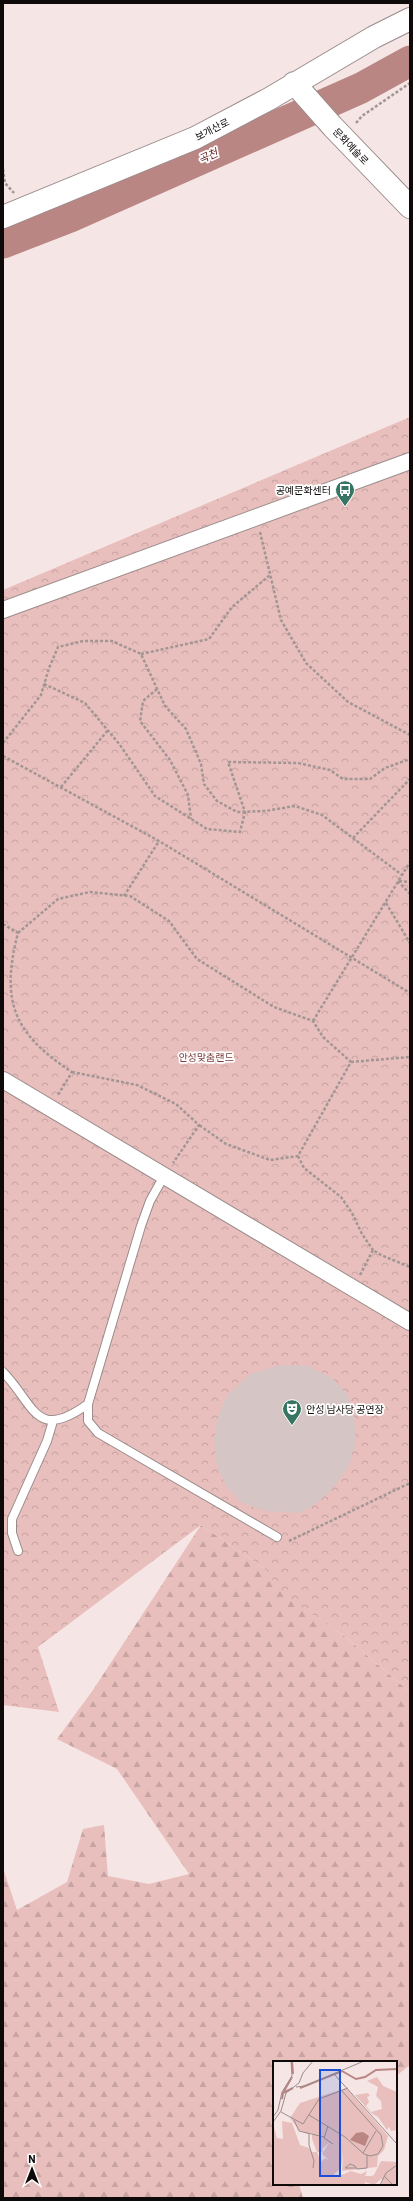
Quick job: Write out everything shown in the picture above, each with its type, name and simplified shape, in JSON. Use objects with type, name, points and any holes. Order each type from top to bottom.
[{"type":"street","name":"보개산로","points":[[3,217],[195,138],[269,99],[374,36],[410,19]]},
{"type":"street","name":"문화예술로","points":[[294,83],[338,132],[410,207]]},
{"type":"street","points":[[3,610],[410,461]]},
{"type":"street","points":[[3,1080],[410,1322]]},
{"type":"lane","points":[[164,1176],[150,1201],[141,1226],[88,1404],[88,1422],[98,1433],[277,1537]]},
{"type":"lane","points":[[3,1372],[36,1415],[53,1422],[71,1417],[88,1404]]},
{"type":"lane","points":[[18,1551],[12,1533],[12,1519],[47,1440],[53,1422]]},
{"type":"path","points":[[338,132],[410,83]]},
{"type":"path","points":[[3,169],[6,183],[26,208]]},
{"type":"path","points":[[256,517],[281,620],[306,663],[348,702],[410,735]]},
{"type":"path","points":[[3,743],[41,695],[58,647],[83,640],[112,640],[141,654],[209,638],[232,607],[270,575]]},
{"type":"path","points":[[141,654],[165,706],[186,729],[201,764],[204,784],[217,801],[237,812],[295,806],[322,815],[402,875]]},
{"type":"path","points":[[44,684],[85,703],[108,730],[155,796],[206,829],[240,832],[245,812],[228,762],[298,763],[330,770],[343,779],[370,779],[385,768],[410,759]]},
{"type":"path","points":[[157,689],[144,701],[140,721],[170,760],[188,795],[191,820]]},
{"type":"path","points":[[61,787],[108,730]]},
{"type":"path","points":[[3,756],[159,841],[351,959],[410,993]]},
{"type":"path","points":[[353,838],[410,779]]},
{"type":"path","points":[[124,896],[159,841]]},
{"type":"path","points":[[313,1021],[410,862]]},
{"type":"path","points":[[398,881],[410,882]]},
{"type":"path","points":[[398,881],[410,894]]},
{"type":"path","points":[[298,1156],[270,1160],[226,1144],[199,1125],[176,1104],[137,1085],[72,1072],[49,1057],[27,1035],[14,1012],[10,984],[13,953],[18,933],[58,899],[90,892],[130,896],[169,921],[197,959],[274,1007],[313,1021],[323,1037],[351,1062],[410,1058]]},
{"type":"path","points":[[386,902],[410,943]]},
{"type":"path","points":[[3,924],[18,933]]},
{"type":"path","points":[[298,1156],[351,1062]]},
{"type":"path","points":[[50,1108],[72,1072]]},
{"type":"path","points":[[164,1176],[199,1125]]},
{"type":"path","points":[[298,1156],[304,1168],[342,1197],[362,1234],[374,1250],[381,1255],[410,1267]]},
{"type":"path","points":[[353,1289],[374,1250]]},
{"type":"path","points":[[277,1537],[289,1540],[304,1535],[410,1484]]},
{"type":"green space","name":"안성맞춤랜드","points":[[410,417],[410,1692],[342,1634],[283,1595],[264,1568],[201,1525],[38,1647],[59,1712],[3,1705],[3,590]]},
{"type":"green space","points":[[201,1525],[264,1568],[284,1595],[342,1634],[410,1692],[410,2065],[397,2075],[397,2061],[273,2061],[273,2185],[299,2185],[303,2198],[3,2198],[3,1868],[17,1910],[67,1882],[83,1829],[104,1825],[108,1876],[149,1884],[189,1874],[117,1769],[57,1739],[93,1690]]},
{"type":"building","points":[[280,1365],[308,1366],[332,1378],[348,1395],[354,1413],[356,1441],[349,1465],[331,1491],[310,1508],[299,1513],[265,1511],[241,1502],[227,1487],[217,1467],[214,1439],[219,1413],[228,1394],[251,1374]]},
{"type":"waterway","name":"곡천","points":[[3,243],[70,217],[361,88],[410,61]]},
{"type":"place","name":"공예문화센터","points":[[345,507]]},
{"type":"place","name":"안성 남사당 공연장","points":[[292,1426]]}]
